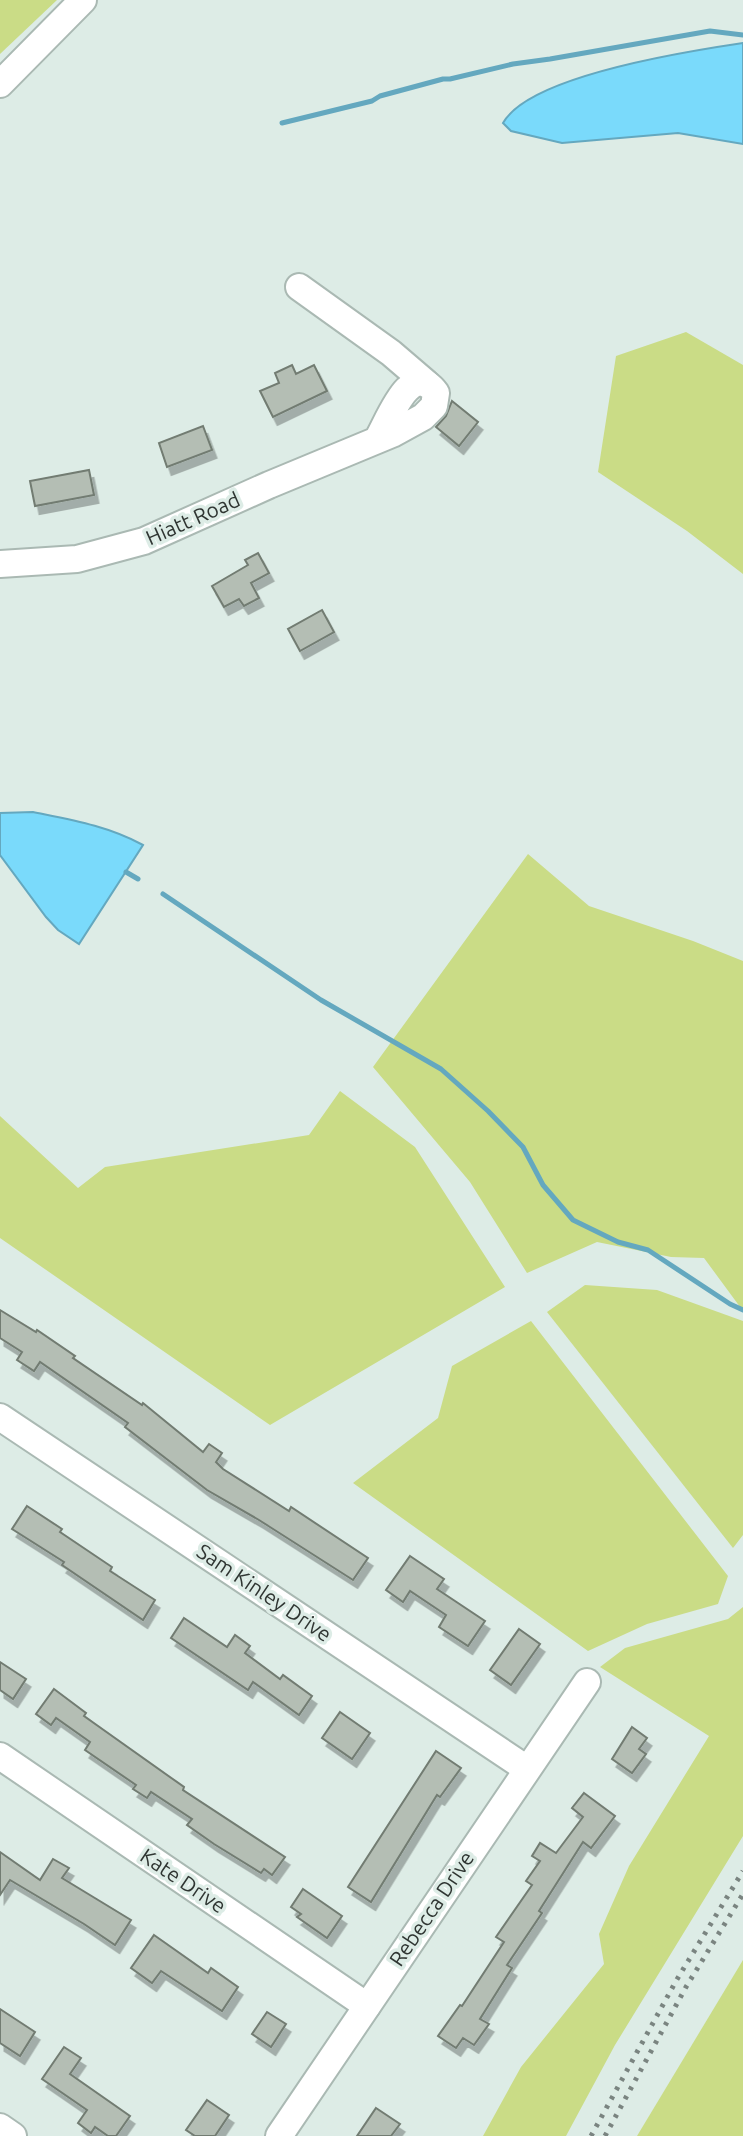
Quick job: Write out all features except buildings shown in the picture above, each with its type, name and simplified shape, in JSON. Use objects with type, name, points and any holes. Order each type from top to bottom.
[{"type":"street","points":[[0,83],[83,0]]},
{"type":"street","name":"Hiatt Road","points":[[0,564],[76,559],[144,541],[411,425],[432,409],[436,393],[426,383],[391,353],[299,287]]},
{"type":"street","name":"Sam Kinley Drive","points":[[0,1417],[527,1769]]},
{"type":"street","name":"Rebecca Drive","points":[[279,2136],[587,1682]]},
{"type":"street","name":"Kate Drive","points":[[0,1756],[367,2006]]},
{"type":"street","points":[[0,2127],[13,2136]]},
{"type":"green space","points":[[0,0],[57,0],[0,54]]},
{"type":"green space","points":[[686,332],[743,365],[743,574],[687,531],[598,472],[616,356]]},
{"type":"green space","points":[[528,854],[589,906],[743,961],[743,1311],[704,1258],[671,1257],[597,1242],[527,1273],[470,1182],[373,1067]]},
{"type":"green space","points":[[340,1091],[415,1147],[505,1287],[270,1425],[0,1238],[0,1116],[78,1188],[105,1167],[309,1135]]},
{"type":"green space","points":[[585,1285],[657,1290],[743,1321],[743,1535],[733,1548],[547,1312]]},
{"type":"green space","points":[[531,1321],[728,1576],[718,1604],[647,1624],[588,1651],[353,1483],[438,1418],[452,1366]]},
{"type":"green space","points":[[743,1607],[743,1836],[615,2045],[566,2136],[483,2136],[521,2067],[604,1964],[599,1934],[629,1866],[709,1736],[600,1667],[625,1648],[728,1619]]},
{"type":"green space","points":[[743,1960],[743,2136],[637,2136]]},
{"type":"water","points":[[743,43],[743,144],[678,133],[562,143],[511,131],[503,123],[519,106],[544,91],[577,79],[650,59]]},
{"type":"water","points":[[33,812],[103,828],[143,845],[79,944],[58,930],[46,917],[0,855],[0,813]]},
{"type":"waterway","points":[[282,123],[372,101],[380,96],[443,79],[513,64],[710,31],[743,35]]},
{"type":"waterway","points":[[126,872],[138,879]]},
{"type":"waterway","points":[[163,894],[321,1000],[441,1069],[523,1147],[543,1185],[573,1220],[618,1242],[648,1250],[743,1310]]},
{"type":"railway","points":[[591,2136],[676,1981],[743,1871]]},
{"type":"railway","points":[[605,2136],[686,1987],[743,1894]]}]
